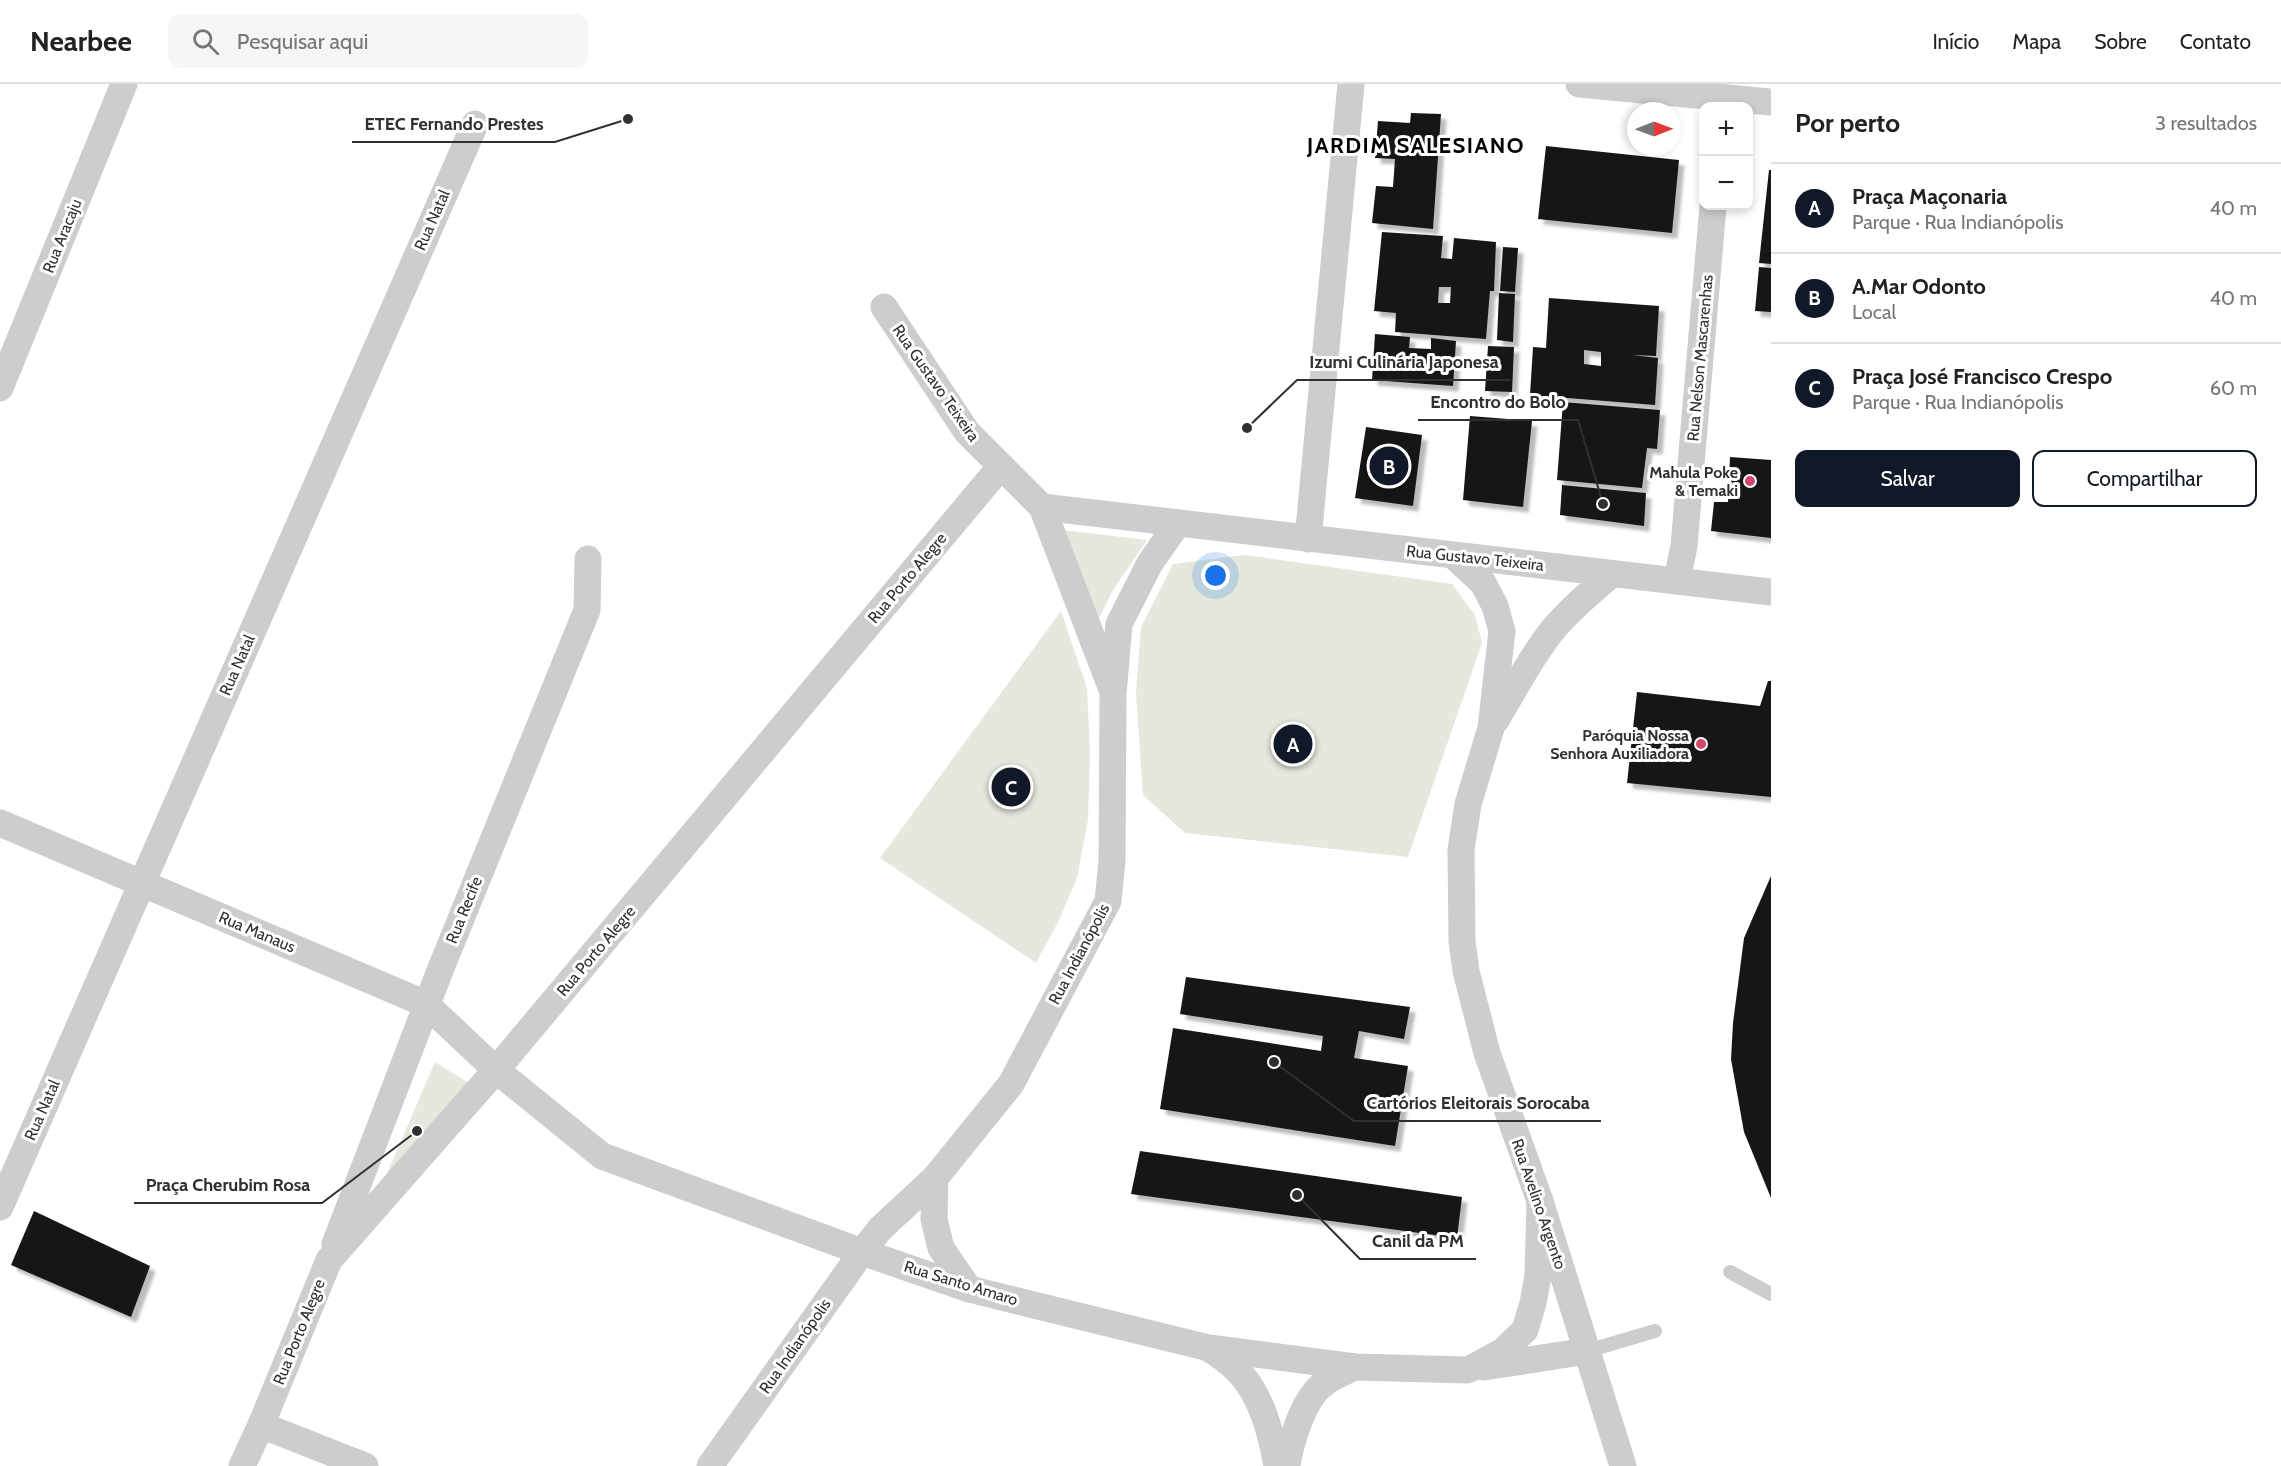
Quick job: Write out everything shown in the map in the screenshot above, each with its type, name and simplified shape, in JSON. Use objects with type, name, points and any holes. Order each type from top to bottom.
[{"type":"street","name":"Rua Aracaju","points":[[0,388],[124,84]]},
{"type":"street","points":[[1308,539],[1351,84]]},
{"type":"street","points":[[1579,84],[1771,102]]},
{"type":"street","name":"Rua Natal","points":[[0,1207],[475,124]]},
{"type":"street","name":"Rua Nelson Mascarenhas","points":[[1677,581],[1684,546],[1713,210]]},
{"type":"street","name":"Rua Gustavo Teixeira","points":[[884,307],[967,432],[1042,507],[1455,557],[1771,592]]},
{"type":"street","name":"Rua Porto Alegre","points":[[242,1466],[329,1260],[496,1070],[1001,466]]},
{"type":"street","name":"Rua Indianópolis","points":[[1042,507],[1113,694]]},
{"type":"street","name":"Rua Indianópolis","points":[[711,1466],[880,1229],[935,1178],[1011,1084],[1108,902],[1112,861],[1113,694],[1119,624],[1150,563],[1178,523]]},
{"type":"street","name":"Rua Avelino Argento","points":[[1455,557],[1483,583],[1502,631],[1491,728],[1468,804],[1461,850],[1462,941],[1466,971],[1487,1053],[1540,1202],[1623,1466]]},
{"type":"street","name":"Rua Recife","points":[[329,1260],[426,1004],[587,610],[588,559]]},
{"type":"street","name":"Rua Avelino Argento","points":[[1491,728],[1551,633],[1577,604],[1612,574]]},
{"type":"street","name":"Rua Manaus","points":[[0,823],[426,1004],[496,1070]]},
{"type":"street","name":"Rua Santo Amaro","points":[[496,1070],[602,1156],[969,1289],[1209,1348],[1355,1367],[1468,1370],[1587,1351]]},
{"type":"street","points":[[935,1178],[934,1219],[941,1248],[969,1289]]},
{"type":"street","points":[[1468,1370],[1503,1351],[1525,1330],[1538,1275],[1540,1202]]},
{"type":"street","points":[[1209,1348],[1236,1368],[1253,1390],[1266,1421],[1277,1466]]},
{"type":"street","points":[[1287,1466],[1298,1426],[1315,1392],[1333,1377],[1355,1367]]},
{"type":"street","points":[[261,1425],[365,1466]]},
{"type":"lane","points":[[1730,1272],[1771,1294]]},
{"type":"lane","points":[[1587,1351],[1655,1331]]},
{"type":"shaded area","points":[[1062,530],[1147,540],[1113,590],[1099,618]]},
{"type":"shaded area","points":[[1245,555],[1452,584],[1475,615],[1482,643],[1408,857],[1185,833],[1143,795],[1136,694],[1141,627],[1173,564]]},
{"type":"shaded area","points":[[1061,611],[1087,688],[1090,753],[1088,820],[1077,878],[1059,920],[1036,963],[880,858]]},
{"type":"shaded area","points":[[435,1062],[475,1087],[386,1176]]},
{"type":"building","points":[[1411,113],[1441,114],[1433,229],[1372,223],[1376,186],[1393,187],[1395,159],[1375,158],[1378,121],[1410,123]]},
{"type":"building","points":[[1546,146],[1679,160],[1672,233],[1538,219]]},
{"type":"building","points":[[1769,170],[1771,170],[1771,264],[1759,263]]},
{"type":"building","points":[[1382,232],[1443,236],[1441,258],[1452,259],[1454,238],[1496,242],[1494,291],[1490,291],[1486,339],[1395,332],[1396,313],[1374,311]],"holes":[[[1439,287],[1451,287],[1450,303],[1438,303]]]},
{"type":"building","points":[[1503,247],[1518,248],[1515,292],[1500,291]]},
{"type":"building","points":[[1759,267],[1771,268],[1771,312],[1755,311]]},
{"type":"building","points":[[1499,293],[1515,294],[1513,342],[1497,340]]},
{"type":"building","points":[[1549,298],[1659,306],[1656,356],[1632,355],[1658,358],[1655,405],[1530,395],[1533,347],[1546,348]],"holes":[[[1584,350],[1601,352],[1601,366],[1584,364]]]},
{"type":"building","points":[[1375,334],[1410,337],[1409,348],[1431,349],[1431,338],[1456,341],[1453,386],[1372,380]]},
{"type":"building","points":[[1488,346],[1514,347],[1512,392],[1485,391]]},
{"type":"building","points":[[1563,402],[1660,410],[1657,449],[1647,448],[1642,488],[1557,480]]},
{"type":"building","points":[[1470,416],[1532,421],[1523,507],[1463,500]]},
{"type":"building","points":[[1366,427],[1422,435],[1413,506],[1355,498]]},
{"type":"building","name":"Mahula Poke & Temaki","points":[[1730,457],[1771,460],[1771,538],[1711,531],[1714,502],[1728,502]]},
{"type":"building","points":[[1562,485],[1646,493],[1644,526],[1560,515]]},
{"type":"building","name":"Paróquia Nossa Senhora Auxiliadora","points":[[1768,681],[1771,681],[1771,797],[1627,783],[1637,692],[1760,706]]},
{"type":"building","points":[[1771,876],[1771,1198],[1744,1132],[1731,1059],[1733,1023],[1744,938]]},
{"type":"building","points":[[1186,977],[1410,1007],[1404,1039],[1359,1031],[1354,1058],[1408,1066],[1395,1146],[1160,1109],[1173,1028],[1321,1051],[1323,1036],[1180,1014]]},
{"type":"building","points":[[1140,1151],[1462,1197],[1457,1238],[1131,1194]]},
{"type":"building","points":[[34,1211],[150,1266],[131,1317],[11,1265]]},
{"type":"place","name":"ETEC Fernando Prestes","points":[[628,119]]},
{"type":"place","name":"Izumi Culinária Japonesa","points":[[1247,428]]},
{"type":"place","name":"A.Mar Odonto","points":[[1389,466]]},
{"type":"place","name":"Mahula Poke & Temaki","points":[[1750,481]]},
{"type":"place","name":"Encontro do Bolo","points":[[1603,504]]},
{"type":"place","name":"Praça Maçonaria","points":[[1293,744]]},
{"type":"place","name":"Paróquia Nossa Senhora Auxiliadora","points":[[1701,744]]},
{"type":"place","name":"Praça José Francisco Crespo","points":[[1011,787]]},
{"type":"place","name":"Cartórios Eleitorais Sorocaba","points":[[1274,1062]]},
{"type":"place","name":"Praça Cherubim Rosa","points":[[417,1131]]},
{"type":"place","name":"Canil da PM","points":[[1297,1195]]},
{"type":"district","name":"JARDIM SALESIANO","points":[[1416,145]]}]
